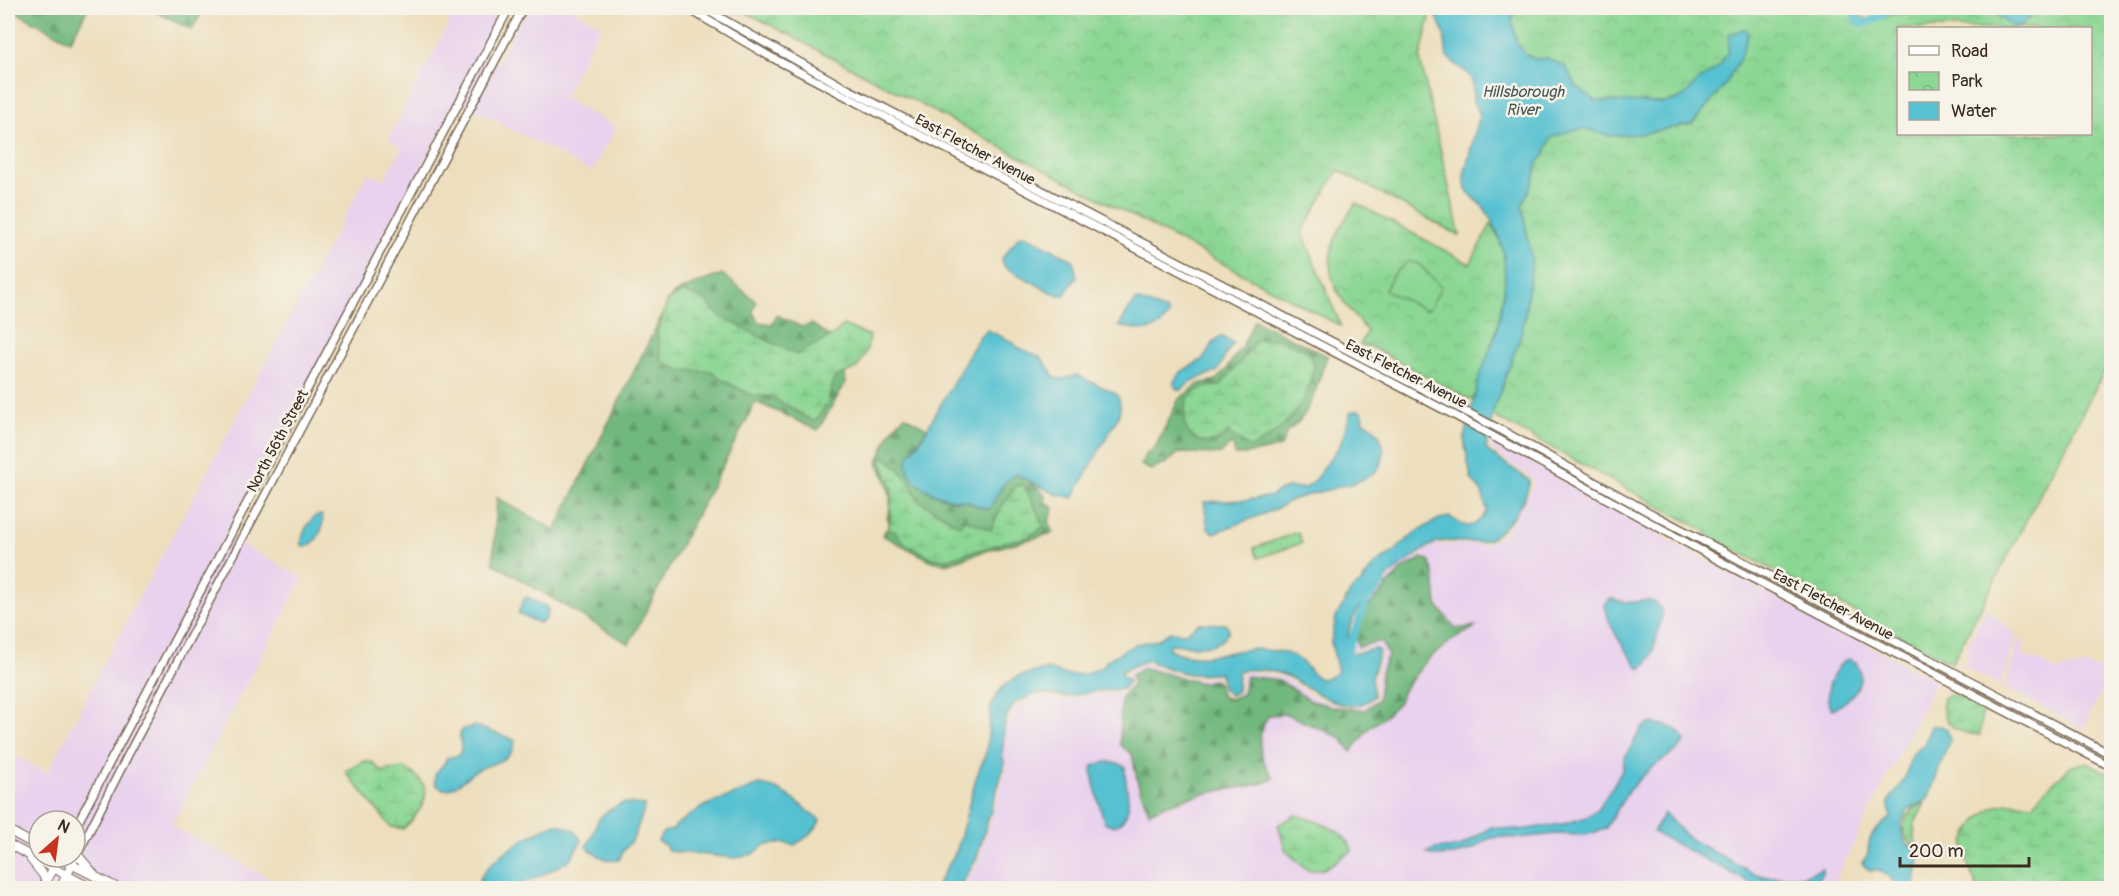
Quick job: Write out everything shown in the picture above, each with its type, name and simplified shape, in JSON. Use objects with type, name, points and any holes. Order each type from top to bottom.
[{"type":"main road","name":"North 56th Street","points":[[85,809],[509,8]]},
{"type":"main road","name":"North 56th Street","points":[[87,836],[192,632],[524,8]]},
{"type":"main road","name":"East Fletcher Avenue","points":[[687,8],[769,56],[1458,412],[1503,431],[1654,515],[2112,755]]},
{"type":"main road","name":"East Fletcher Avenue","points":[[703,8],[840,85],[1458,412],[1500,439],[1731,567],[2112,767]]},
{"type":"main road","points":[[466,89],[477,95]]},
{"type":"main road","points":[[455,138],[448,129],[458,106]]},
{"type":"main road","points":[[8,830],[27,840]]},
{"type":"main road","points":[[8,844],[26,854],[44,875],[44,885]]},
{"type":"main road","points":[[87,864],[100,879]]},
{"type":"main road","points":[[44,885],[53,869],[91,888]]},
{"type":"main road","name":"North 56th Street","points":[[60,888],[70,869]]},
{"type":"main road","points":[[80,869],[118,888]]},
{"type":"main road","points":[[65,888],[77,881]]},
{"type":"shaded area","points":[[457,8],[505,8],[480,54],[497,63],[527,8],[568,8],[601,25],[563,97],[508,68],[616,127],[592,172],[457,100],[228,537],[303,578],[171,826],[287,888],[8,888],[8,752],[47,773],[368,173],[384,180],[402,148],[388,139]]},
{"type":"shaded area","points":[[1491,439],[1655,533],[1936,681],[1831,888],[962,888],[978,862],[1007,765],[1002,756],[1008,721],[1015,707],[1038,697],[1062,701],[1094,693],[1123,693],[1133,682],[1126,674],[1144,663],[1180,676],[1199,679],[1216,676],[1218,689],[1228,699],[1241,692],[1241,674],[1249,672],[1283,677],[1316,698],[1350,708],[1367,705],[1376,698],[1375,678],[1382,654],[1377,647],[1354,650],[1351,646],[1353,628],[1365,605],[1396,569],[1435,545],[1486,544],[1504,534],[1533,487],[1532,478],[1493,451],[1490,446]]},
{"type":"shaded area","points":[[1986,609],[2015,634],[2016,638],[2000,685],[1955,662],[1966,664],[1968,643]]},
{"type":"shaded area","points":[[2020,638],[2023,641],[2024,657],[2039,660],[2055,671],[2086,666],[2111,670],[2083,729],[2004,687]]},
{"type":"green space","points":[[8,8],[88,8],[70,41]]},
{"type":"green space","points":[[149,8],[204,8],[192,30]]},
{"type":"green space","points":[[738,8],[1432,8],[1420,59],[1460,236],[1338,170],[1302,232],[1341,326]]},
{"type":"green space","points":[[1486,8],[1860,8],[1858,12],[1870,22],[1913,8],[1952,11],[1965,8],[2111,8],[2111,358],[1952,663],[1706,535],[1707,532],[1480,409],[1514,303]]},
{"type":"green space","points":[[1356,203],[1470,264],[1491,224],[1501,244],[1506,266],[1505,289],[1495,335],[1473,401],[1371,347],[1360,345],[1367,331],[1341,298],[1330,269],[1335,239]]},
{"type":"green space","points":[[1409,261],[1419,264],[1441,287],[1430,308],[1425,310],[1385,290],[1394,274]]},
{"type":"green space","points":[[722,274],[756,301],[753,312],[758,322],[772,324],[777,315],[801,327],[812,324],[848,351],[844,368],[846,382],[818,430],[756,402],[629,644],[493,563],[497,498],[555,530],[672,295]]},
{"type":"green space","points":[[683,292],[703,299],[721,317],[796,355],[834,335],[843,325],[870,336],[866,353],[857,368],[834,378],[827,405],[814,422],[772,397],[751,395],[711,371],[680,370],[662,362],[657,332],[668,300]]},
{"type":"green space","points":[[1254,320],[1327,356],[1308,408],[1295,425],[1287,431],[1281,447],[1235,455],[1233,446],[1230,444],[1221,454],[1179,453],[1165,464],[1151,470],[1141,465],[1145,454],[1155,448],[1179,399],[1199,384],[1216,380],[1226,370],[1244,343]]},
{"type":"green space","points":[[1279,339],[1308,351],[1314,365],[1305,397],[1294,414],[1272,435],[1250,448],[1228,432],[1224,437],[1213,442],[1200,441],[1189,434],[1185,424],[1185,409],[1189,397],[1205,387],[1220,386],[1256,340]]},
{"type":"green space","points":[[905,416],[927,428],[908,460],[908,469],[917,483],[942,497],[965,501],[980,508],[989,509],[1002,486],[1015,474],[1030,481],[1045,495],[1045,502],[1054,508],[1049,521],[1053,533],[947,564],[932,561],[882,535],[890,525],[887,517],[890,496],[878,462],[892,431]]},
{"type":"green space","points":[[883,456],[904,475],[918,500],[960,526],[964,519],[991,530],[1001,508],[1016,486],[1024,485],[1044,527],[1028,537],[948,559],[933,558],[905,543],[895,531],[889,531],[892,487],[881,460]]},
{"type":"green space","points":[[1298,532],[1302,543],[1258,558],[1254,548]]},
{"type":"green space","points":[[1422,558],[1429,560],[1434,574],[1437,605],[1456,629],[1477,626],[1451,641],[1427,660],[1402,692],[1399,702],[1369,728],[1351,752],[1341,738],[1286,714],[1269,715],[1261,731],[1260,747],[1265,763],[1274,778],[1256,785],[1195,796],[1149,812],[1138,784],[1132,754],[1120,745],[1121,697],[1133,685],[1131,675],[1144,668],[1201,683],[1213,680],[1219,683],[1221,696],[1229,699],[1243,694],[1246,676],[1279,680],[1311,701],[1335,707],[1365,710],[1378,699],[1381,673],[1388,654],[1380,641],[1358,647],[1357,629],[1363,613],[1402,569]]},
{"type":"green space","points":[[1950,695],[1960,696],[1982,710],[1980,735],[1964,732],[1951,726],[1942,707],[1943,698]]},
{"type":"green space","points":[[364,761],[371,761],[381,771],[405,768],[423,784],[425,796],[420,809],[403,829],[391,827],[345,771]]},
{"type":"green space","points":[[2087,762],[2111,775],[2111,888],[1977,888],[1964,848],[1968,833],[1973,826],[1986,812],[1999,805],[2034,804],[2045,790],[2070,767]]},
{"type":"green space","points":[[1925,803],[1914,825],[1916,846],[1905,836],[1904,823],[1912,811]]},
{"type":"green space","points":[[1296,815],[1321,823],[1337,832],[1349,843],[1352,851],[1324,869],[1309,871],[1286,851],[1278,825]]},
{"type":"water","name":"Hillsborough River","points":[[1439,8],[1515,8],[1512,22],[1517,43],[1525,54],[1535,59],[1547,58],[1566,67],[1576,86],[1596,101],[1665,103],[1683,97],[1698,81],[1719,67],[1728,51],[1729,34],[1746,29],[1748,34],[1740,58],[1725,85],[1692,124],[1641,134],[1609,136],[1587,129],[1569,131],[1551,138],[1544,156],[1537,163],[1535,176],[1522,205],[1532,263],[1524,321],[1494,408],[1486,448],[1529,480],[1520,506],[1491,538],[1479,542],[1444,541],[1433,544],[1394,572],[1368,596],[1350,625],[1348,640],[1351,654],[1376,649],[1379,652],[1371,678],[1374,696],[1363,703],[1352,706],[1340,704],[1284,675],[1261,670],[1238,671],[1237,691],[1230,695],[1223,689],[1220,673],[1190,674],[1147,660],[1122,671],[1121,675],[1129,681],[1123,689],[1065,697],[1038,693],[1015,702],[1005,719],[1002,756],[1005,763],[976,860],[959,888],[935,888],[957,850],[976,778],[986,753],[991,706],[1005,685],[1018,676],[1048,669],[1067,675],[1085,674],[1102,667],[1107,660],[1136,644],[1157,640],[1170,632],[1185,633],[1199,623],[1226,624],[1229,629],[1225,637],[1212,645],[1170,644],[1168,648],[1178,653],[1198,656],[1251,649],[1281,652],[1300,660],[1316,677],[1331,676],[1338,672],[1331,642],[1336,617],[1352,589],[1361,583],[1374,565],[1395,551],[1413,534],[1439,519],[1450,517],[1470,526],[1478,522],[1487,511],[1482,492],[1471,479],[1464,439],[1479,378],[1497,331],[1505,283],[1504,255],[1498,233],[1485,209],[1466,190],[1464,175],[1480,113],[1473,101],[1473,85],[1470,76],[1447,57],[1444,34],[1436,14]]},
{"type":"water","points":[[1997,8],[2038,8],[2021,26],[2014,27],[1996,15]]},
{"type":"water","points":[[1020,235],[1025,235],[1073,260],[1077,277],[1064,295],[1051,292],[1006,268],[1001,260]]},
{"type":"water","points":[[1137,300],[1167,311],[1169,315],[1164,322],[1153,329],[1140,330],[1119,326]]},
{"type":"water","points":[[987,330],[1042,358],[1055,378],[1063,379],[1077,375],[1117,394],[1120,406],[1118,417],[1073,498],[1056,494],[1015,474],[1002,486],[989,509],[932,492],[916,482],[911,475],[908,468],[910,455],[979,337]]},
{"type":"water","points":[[1221,336],[1234,343],[1218,371],[1192,381],[1181,390],[1177,390],[1174,382],[1179,374],[1200,361]]},
{"type":"water","points":[[1358,410],[1363,413],[1362,420],[1375,429],[1382,443],[1383,459],[1374,473],[1358,481],[1292,500],[1278,508],[1214,533],[1208,528],[1204,502],[1246,500],[1272,496],[1287,488],[1306,488],[1317,477],[1340,445],[1351,412]]},
{"type":"water","points":[[322,515],[321,530],[317,538],[310,545],[302,546],[303,533],[307,526],[315,516]]},
{"type":"water","points":[[527,597],[547,607],[548,615],[541,622],[519,614]]},
{"type":"water","points":[[1610,599],[1628,602],[1649,600],[1661,608],[1662,615],[1655,645],[1649,659],[1640,669],[1609,621],[1605,605]]},
{"type":"water","points":[[1848,659],[1856,662],[1860,673],[1859,682],[1850,697],[1832,709],[1828,697],[1831,681],[1838,668]]},
{"type":"water","points":[[1652,723],[1677,730],[1685,742],[1650,769],[1629,790],[1605,829],[1586,835],[1500,837],[1488,839],[1473,849],[1455,855],[1434,856],[1427,853],[1434,849],[1460,847],[1491,827],[1519,830],[1563,824],[1587,817],[1598,809],[1613,786],[1623,769],[1625,757],[1642,728]]},
{"type":"water","points":[[475,726],[512,739],[515,741],[513,749],[504,759],[472,773],[455,787],[440,788],[436,785],[436,773],[447,758],[459,755],[460,733],[464,729]]},
{"type":"water","points":[[1931,726],[1941,726],[1947,729],[1950,739],[1928,799],[1908,810],[1901,824],[1903,837],[1907,844],[1916,849],[1920,860],[1914,888],[1897,888],[1886,874],[1876,869],[1872,871],[1862,863],[1868,853],[1872,835],[1891,816],[1888,802],[1904,780],[1912,755],[1924,744]]},
{"type":"water","points":[[1107,762],[1118,763],[1125,767],[1128,807],[1122,820],[1115,826],[1104,822],[1093,779],[1094,765]]},
{"type":"water","points":[[759,785],[783,792],[818,818],[820,821],[815,829],[794,845],[785,843],[765,845],[753,854],[735,858],[668,851],[665,845],[658,841],[663,832],[673,830],[676,825],[704,806]]},
{"type":"water","points":[[624,803],[645,805],[633,839],[619,860],[605,859],[586,846],[601,816]]},
{"type":"water","points":[[1664,813],[1695,842],[1753,873],[1766,877],[1804,876],[1822,868],[1822,873],[1813,888],[1760,888],[1653,832]]},
{"type":"water","points":[[558,824],[574,830],[582,841],[568,861],[513,887],[478,888],[487,869],[510,849],[536,833]]},
{"type":"waterway","name":"Hillsborough River","points":[[1856,8],[1856,20],[1864,24],[1896,8]]},
{"type":"waterway","name":"Hillsborough River","points":[[1350,657],[1348,649],[1367,600],[1383,581]]}]
